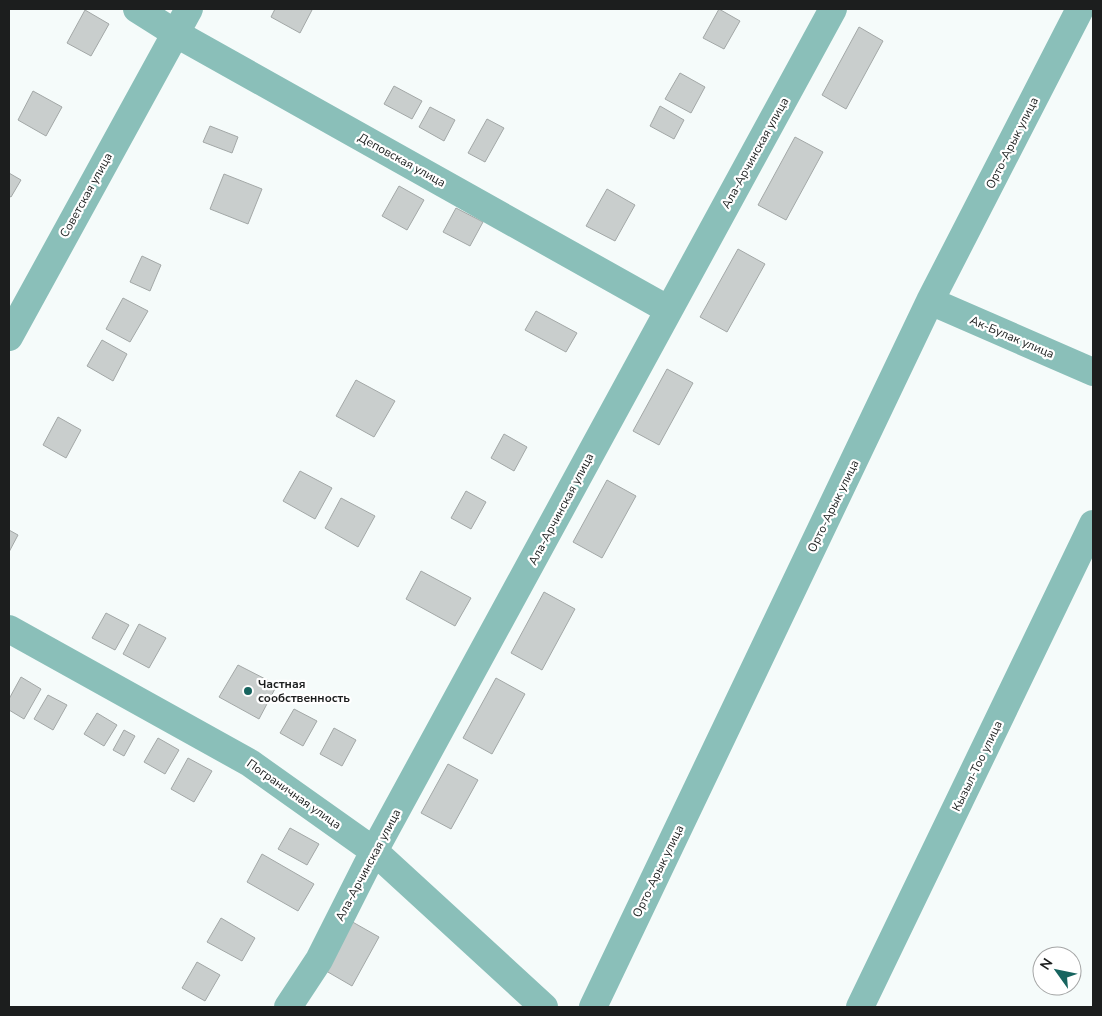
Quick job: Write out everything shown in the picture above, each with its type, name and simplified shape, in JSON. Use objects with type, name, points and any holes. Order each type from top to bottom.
[{"type":"street","name":"Деповская улица","points":[[137,9],[169,43],[669,310]]},
{"type":"street","name":"Советская улица","points":[[9,337],[189,9]]},
{"type":"street","name":"Ала-Арчинская улица","points":[[288,1007],[319,960],[374,851],[833,9]]},
{"type":"street","name":"Орто-Арык улица","points":[[593,1007],[930,301],[1080,9]]},
{"type":"street","name":"Ак-Булак улица","points":[[930,301],[1093,372]]},
{"type":"street","name":"Кызыл-Тоо улица","points":[[860,1007],[1093,524]]},
{"type":"street","name":"Пограничная улица","points":[[9,629],[250,763],[374,851],[544,1007]]},
{"type":"building","points":[[275,9],[312,10],[300,33],[271,17]]},
{"type":"building","points":[[719,9],[740,21],[724,49],[703,38]]},
{"type":"building","points":[[85,10],[109,24],[91,56],[67,43]]},
{"type":"building","points":[[859,27],[883,41],[846,109],[822,95]]},
{"type":"building","points":[[680,73],[705,87],[691,113],[665,99]]},
{"type":"building","points":[[394,86],[422,101],[412,119],[384,104]]},
{"type":"building","points":[[33,91],[62,107],[46,136],[18,120]]},
{"type":"building","points":[[660,106],[684,120],[674,139],[650,126]]},
{"type":"building","points":[[430,107],[455,120],[444,141],[419,127]]},
{"type":"building","points":[[487,119],[504,128],[485,162],[468,153]]},
{"type":"building","points":[[210,126],[238,137],[232,153],[203,142]]},
{"type":"building","points":[[795,137],[823,152],[786,220],[758,205]]},
{"type":"building","points":[[9,173],[21,180],[11,197],[9,196]]},
{"type":"building","points":[[224,174],[262,189],[248,224],[210,209]]},
{"type":"building","points":[[399,186],[424,200],[407,230],[382,216]]},
{"type":"building","points":[[607,189],[635,205],[615,241],[586,226]]},
{"type":"building","points":[[456,208],[483,222],[470,246],[443,232]]},
{"type":"building","points":[[738,249],[765,264],[727,332],[700,317]]},
{"type":"building","points":[[142,256],[161,265],[150,291],[130,282]]},
{"type":"building","points":[[123,298],[148,311],[130,342],[106,329]]},
{"type":"building","points":[[536,311],[577,333],[566,352],[525,330]]},
{"type":"building","points":[[102,340],[127,354],[113,381],[87,366]]},
{"type":"building","points":[[667,369],[693,383],[659,445],[633,431]]},
{"type":"building","points":[[356,380],[395,401],[374,437],[336,416]]},
{"type":"building","points":[[58,417],[81,430],[66,458],[43,445]]},
{"type":"building","points":[[504,434],[527,447],[514,471],[491,458]]},
{"type":"building","points":[[300,471],[332,488],[315,519],[283,501]]},
{"type":"building","points":[[607,480],[636,496],[602,558],[573,542]]},
{"type":"building","points":[[466,491],[486,502],[471,529],[451,518]]},
{"type":"building","points":[[341,498],[375,516],[358,547],[325,528]]},
{"type":"building","points":[[9,530],[18,535],[9,552]]},
{"type":"building","points":[[421,571],[471,598],[455,626],[406,599]]},
{"type":"building","points":[[544,592],[575,609],[542,670],[511,653]]},
{"type":"building","points":[[106,613],[129,625],[115,650],[92,638]]},
{"type":"building","points":[[139,624],[166,638],[149,668],[123,654]]},
{"type":"building","name":"Частная сообственность","points":[[238,665],[277,685],[259,719],[219,697]]},
{"type":"building","points":[[21,677],[41,689],[24,719],[9,710],[9,699]]},
{"type":"building","points":[[496,678],[525,694],[492,754],[463,738]]},
{"type":"building","points":[[48,695],[67,705],[53,730],[34,719]]},
{"type":"building","points":[[294,709],[317,721],[303,746],[280,733]]},
{"type":"building","points":[[97,713],[117,725],[104,746],[84,734]]},
{"type":"building","points":[[334,728],[356,740],[342,766],[320,754]]},
{"type":"building","points":[[124,730],[135,736],[124,756],[113,750]]},
{"type":"building","points":[[158,738],[179,750],[165,774],[144,762]]},
{"type":"building","points":[[188,758],[212,771],[194,802],[171,789]]},
{"type":"building","points":[[448,764],[478,780],[451,829],[421,813]]},
{"type":"building","points":[[290,828],[319,844],[307,865],[278,849]]},
{"type":"building","points":[[262,854],[314,884],[298,911],[247,882]]},
{"type":"building","points":[[221,918],[255,938],[242,961],[207,942]]},
{"type":"building","points":[[349,920],[379,937],[352,986],[321,968]]},
{"type":"building","points":[[197,962],[220,975],[205,1001],[182,988]]},
{"type":"place","name":"Частная сообственность","points":[[248,691]]}]
